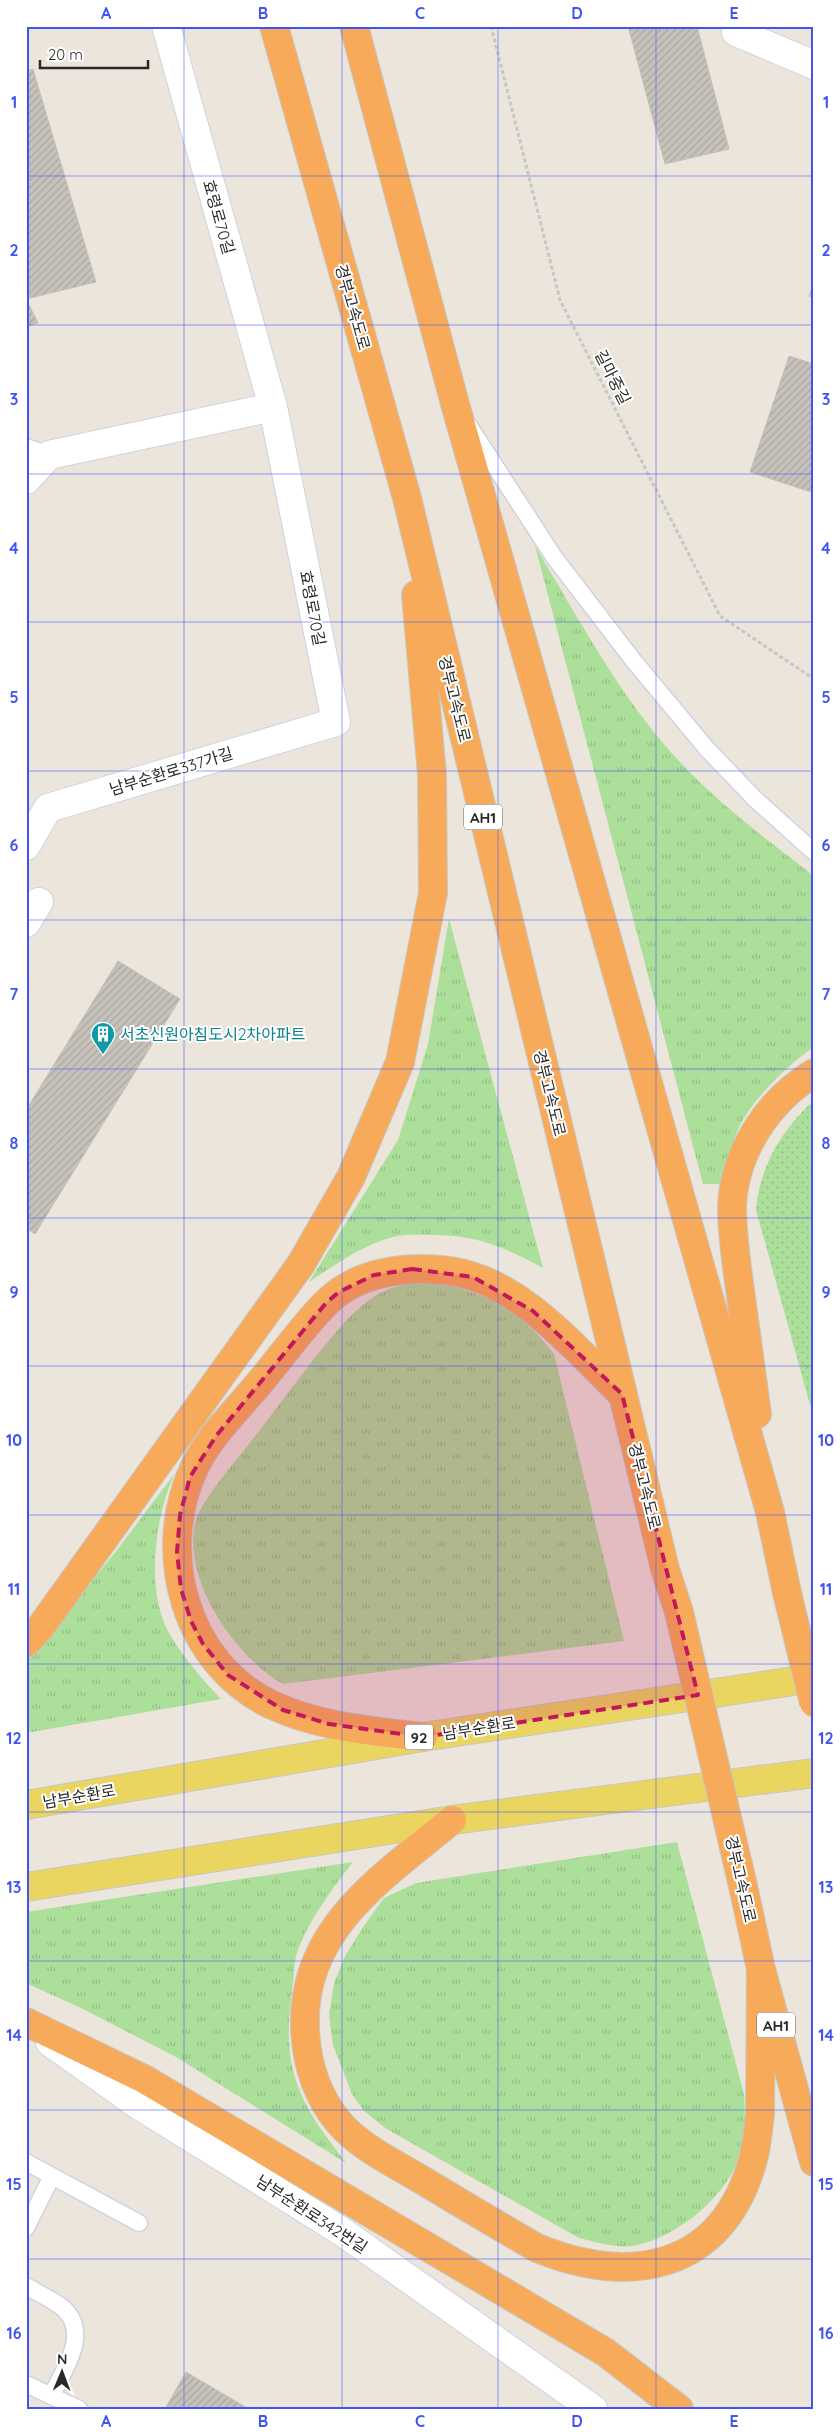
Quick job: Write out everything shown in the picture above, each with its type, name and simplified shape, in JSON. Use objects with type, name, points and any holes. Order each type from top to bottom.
[{"type":"highway","name":"경부고속도로","points":[[274,26],[407,498],[664,1568],[679,1612],[761,1969],[814,2162]]},
{"type":"highway","points":[[354,26],[455,404],[770,1512],[787,1593],[814,1703]]},
{"type":"highway","points":[[26,1643],[40,1628],[301,1264],[352,1177],[400,1062],[433,893],[432,775],[407,498]]},
{"type":"highway","points":[[770,1512],[733,1236],[732,1205],[738,1172],[756,1130],[772,1107],[790,1088],[814,1073]]},
{"type":"highway","points":[[423,1737],[346,1727],[298,1715],[259,1698],[233,1679],[219,1665],[203,1644],[191,1621],[179,1576],[177,1540],[180,1515],[187,1487],[196,1464],[216,1436],[326,1303],[356,1283],[374,1275],[412,1268],[453,1272],[492,1285],[533,1311],[622,1394]]},
{"type":"highway","points":[[452,1820],[363,1894],[334,1928],[317,1960],[312,1978],[305,2018],[308,2056],[312,2074],[320,2091],[331,2112],[345,2130],[390,2162],[537,2248],[573,2261],[602,2267],[641,2266],[664,2262],[682,2255],[700,2244],[728,2216],[746,2180],[757,2137],[760,2114],[761,1969]]},
{"type":"highway","points":[[26,2023],[144,2079],[596,2347],[679,2409]]},
{"type":"main road","name":"남부순환로","points":[[26,1805],[423,1737],[814,1678]]},
{"type":"main road","points":[[26,1887],[452,1820],[814,1773]]},
{"type":"street","name":"효령로70길","points":[[166,26],[273,407],[336,722]]},
{"type":"street","points":[[738,26],[736,32],[814,65]]},
{"type":"street","points":[[26,480],[38,451],[273,407]]},
{"type":"street","name":"남부순환로337가길","points":[[26,846],[48,808],[336,722]]},
{"type":"street","name":"남부순환로342번길","points":[[26,2023],[137,2104],[341,2231],[593,2409]]},
{"type":"lane","points":[[455,404],[554,557],[633,660],[707,749],[755,799],[814,852]]},
{"type":"lane","points":[[26,2162],[139,2223]]},
{"type":"lane","points":[[26,2228],[52,2176]]},
{"type":"lane","points":[[26,2286],[64,2309],[75,2326],[76,2341],[51,2396]]},
{"type":"lane","points":[[26,2384],[78,2409]]},
{"type":"path","name":"길마중길","points":[[491,26],[560,300],[720,616],[814,679]]},
{"type":"highlighted area","points":[[412,1269],[473,1277],[533,1311],[622,1394],[698,1695],[423,1737],[329,1724],[283,1710],[228,1675],[203,1644],[191,1621],[181,1589],[177,1552],[180,1515],[190,1477],[216,1436],[326,1303],[339,1292],[374,1275]]},
{"type":"green space","points":[[535,546],[608,668],[658,737],[712,794],[814,876],[814,1047],[776,1079],[758,1098],[744,1118],[733,1142],[723,1184],[703,1184]]},
{"type":"green space","points":[[449,919],[543,1268],[514,1253],[474,1239],[444,1235],[405,1235],[370,1245],[339,1262],[309,1282],[398,1140],[428,1044]]},
{"type":"green space","points":[[814,1100],[814,1419],[756,1210],[762,1178],[774,1150],[792,1124]]},
{"type":"green space","points":[[428,1282],[466,1290],[499,1304],[528,1325],[554,1354],[624,1641],[283,1684],[265,1672],[247,1655],[230,1636],[216,1614],[204,1590],[196,1566],[193,1543],[196,1520],[205,1502],[221,1480],[347,1319],[367,1301],[384,1291],[400,1286]]},
{"type":"green space","points":[[175,1473],[162,1510],[158,1531],[155,1575],[157,1596],[162,1616],[174,1642],[193,1668],[221,1699],[26,1733],[26,1657],[114,1554]]},
{"type":"green space","points":[[677,1842],[744,2094],[744,2134],[742,2148],[736,2165],[727,2182],[700,2211],[684,2224],[667,2234],[632,2246],[598,2243],[579,2238],[385,2128],[363,2110],[352,2094],[333,2045],[329,2015],[334,1983],[345,1956],[384,1898],[416,1883]]},
{"type":"green space","points":[[353,1862],[321,1906],[307,1929],[297,1953],[289,2024],[291,2063],[303,2099],[326,2137],[346,2163],[176,2057],[81,2008],[26,1983],[26,1912]]},
{"type":"building","points":[[628,26],[697,26],[729,149],[665,164]]},
{"type":"building","points":[[33,69],[96,282],[26,299],[26,71]]},
{"type":"building","points":[[814,281],[814,298],[809,296]]},
{"type":"building","points":[[26,299],[38,323],[26,327]]},
{"type":"building","points":[[789,356],[814,364],[814,493],[750,472]]},
{"type":"building","name":"서초신원아침도시2차아파트","points":[[118,961],[180,999],[35,1234],[26,1228],[26,1110]]},
{"type":"building","points":[[186,2372],[249,2409],[165,2409]]},
{"type":"place","name":"서초신원아침도시2차아파트","points":[[103,1055]]}]
